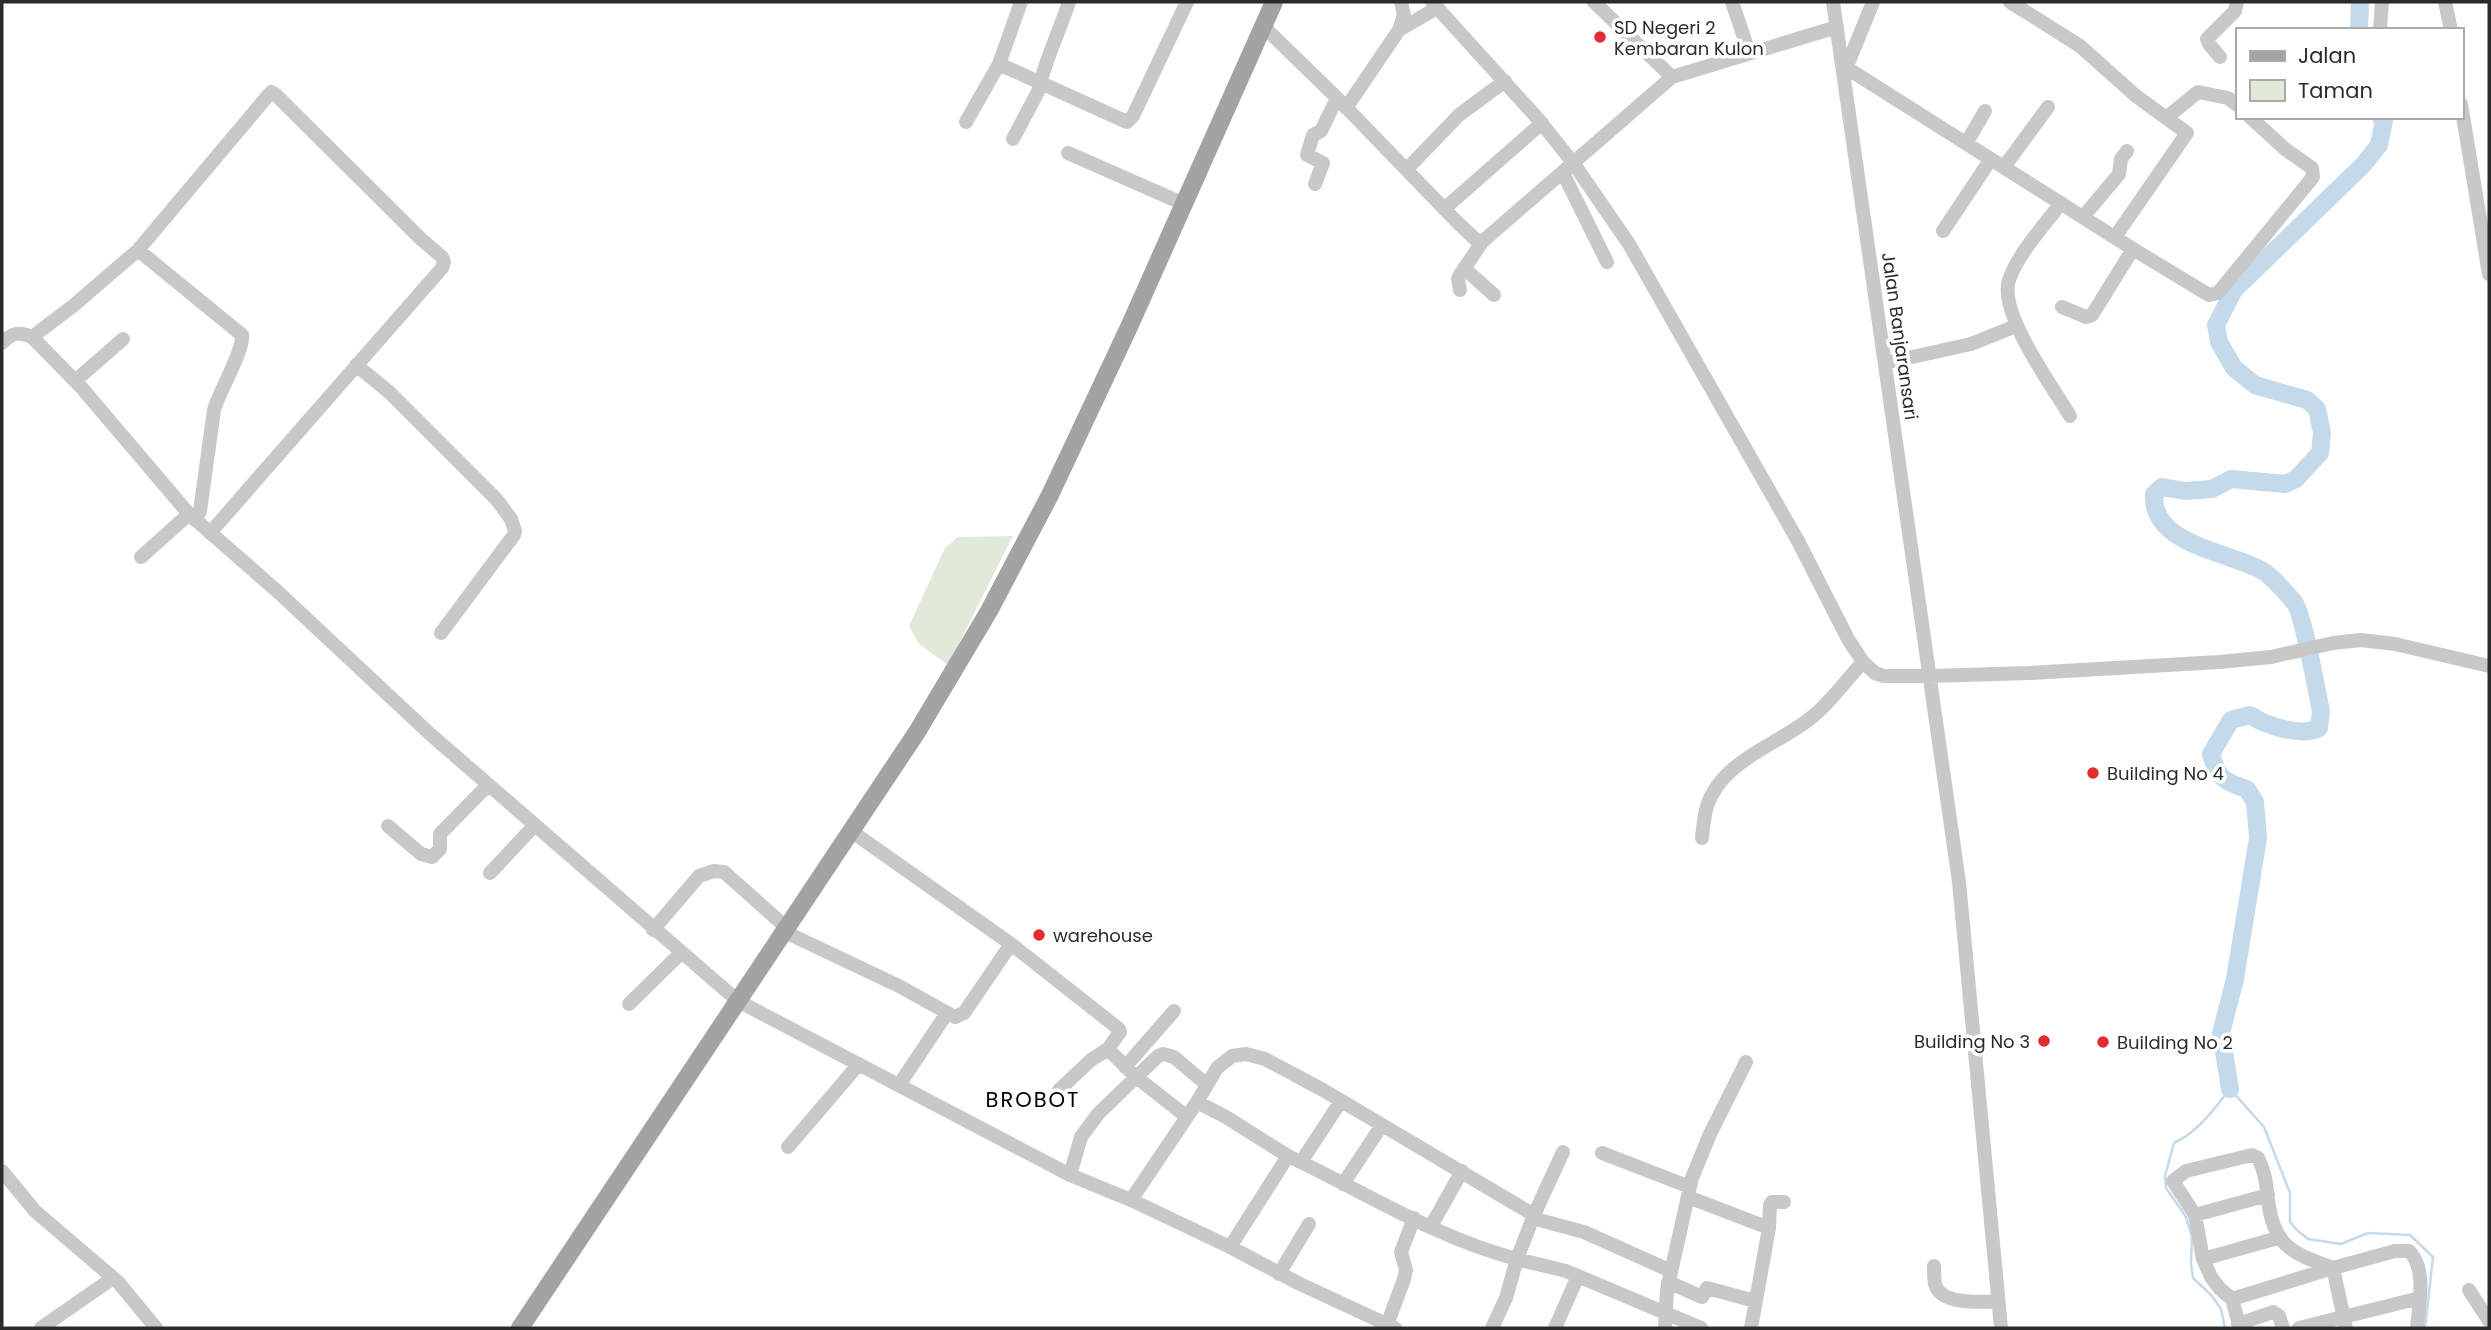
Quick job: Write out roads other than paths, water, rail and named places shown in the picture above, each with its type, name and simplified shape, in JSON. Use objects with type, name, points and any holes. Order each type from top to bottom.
[{"type":"main road","points":[[520,1328],[917,732],[989,611],[1049,495],[1274,2]]},
{"type":"street","points":[[966,122],[999,64],[1021,2]]},
{"type":"street","points":[[1013,139],[1041,83],[1069,2]]},
{"type":"street","points":[[999,64],[1124,121],[1130,121],[1187,2]]},
{"type":"street","points":[[1399,30],[1404,15],[1401,2]]},
{"type":"street","points":[[1594,2],[1672,77]]},
{"type":"street","points":[[1732,2],[1749,52]]},
{"type":"street","name":"Jalan Banjaransari","points":[[1833,2],[1845,65],[1961,894],[2001,1328]]},
{"type":"street","points":[[1873,2],[1845,65],[2133,249],[2212,295],[2218,292],[2313,177],[2312,168],[2285,149],[2252,119]]},
{"type":"street","points":[[2010,2],[2028,6],[2080,46],[2136,96],[2187,133],[2116,237]]},
{"type":"street","points":[[2220,57],[2207,39],[2235,11],[2237,2]]},
{"type":"street","points":[[2380,28],[2382,2]]},
{"type":"street","points":[[2445,2],[2451,28]]},
{"type":"street","points":[[1315,184],[1323,163],[1307,155],[1313,135],[1321,131],[1399,30],[1434,5],[1542,123],[1568,168],[1607,262]]},
{"type":"street","points":[[1263,26],[1444,209],[1475,239],[1482,242]]},
{"type":"street","points":[[1460,290],[1458,279],[1482,242],[1672,77],[1837,27]]},
{"type":"street","points":[[1407,169],[1460,115],[1505,80]]},
{"type":"street","points":[[33,337],[138,250],[271,92],[444,261],[442,268],[210,533]]},
{"type":"street","points":[[2166,118],[2198,92],[2228,98],[2236,104]]},
{"type":"street","points":[[2004,167],[2048,107]]},
{"type":"street","points":[[1967,142],[1985,111]]},
{"type":"street","points":[[2463,116],[2489,274]]},
{"type":"street","points":[[1444,209],[1542,123]]},
{"type":"street","points":[[2083,216],[2119,174],[2121,159],[2127,150]]},
{"type":"street","points":[[1068,153],[1184,204]]},
{"type":"street","points":[[1943,231],[1991,159]]},
{"type":"street","points":[[1568,168],[1629,244],[1798,541],[1848,639],[1863,662],[1875,673],[1884,676],[1929,676],[2219,662],[2271,657],[2346,640],[2379,641],[2489,666]]},
{"type":"street","points":[[2061,203],[2010,278],[2008,298],[2016,326],[2070,416]]},
{"type":"street","points":[[2062,307],[2086,317],[2092,315],[2133,249]]},
{"type":"street","points":[[138,250],[242,335],[240,347],[217,397],[200,511],[141,557]]},
{"type":"street","points":[[1464,268],[1494,295]]},
{"type":"street","points":[[1885,363],[1971,344],[2016,326]]},
{"type":"street","points":[[2,343],[9,335],[22,332],[33,337],[75,381],[192,517],[534,826],[738,1001],[1070,1175],[1131,1200],[1391,1326],[1406,1270],[1401,1252],[1414,1218]]},
{"type":"street","points":[[75,381],[123,339]]},
{"type":"street","points":[[356,365],[399,402],[497,500],[515,527],[514,535],[441,634]]},
{"type":"street","points":[[1702,838],[1706,807],[1722,780],[1742,762],[1788,736],[1814,716],[1863,662]]},
{"type":"street","points":[[388,826],[421,854],[432,858],[440,849],[439,836],[442,831],[488,785]]},
{"type":"street","points":[[490,873],[534,826]]},
{"type":"street","points":[[851,831],[1011,944],[1119,1029],[1120,1032],[1108,1049],[1091,1060],[1059,1090]]},
{"type":"street","points":[[653,930],[699,876],[715,871],[724,872],[786,930],[955,1017],[964,1013],[1011,944]]},
{"type":"street","points":[[629,1003],[681,953]]},
{"type":"street","points":[[1070,1175],[1081,1137],[1174,1011]]},
{"type":"street","points":[[899,1085],[947,1013]]},
{"type":"street","points":[[1108,1049],[1130,1072],[1187,1117]]},
{"type":"street","points":[[1130,1072],[1158,1056],[1167,1054],[1207,1085]]},
{"type":"street","points":[[1131,1200],[1217,1068],[1232,1056],[1246,1054],[1265,1059],[1341,1101],[1462,1171],[1533,1216],[1584,1232],[1670,1277],[1700,1297],[1705,1294],[1707,1288],[1755,1301]]},
{"type":"street","points":[[1666,1322],[1670,1277],[1689,1192],[1710,1134],[1746,1062]]},
{"type":"street","points":[[788,1147],[859,1064]]},
{"type":"street","points":[[1230,1247],[1294,1159],[1341,1101]]},
{"type":"street","points":[[1197,1102],[1226,1116],[1294,1159],[1431,1226],[1490,1252],[1566,1271],[1666,1322],[1701,1328]]},
{"type":"street","points":[[1343,1184],[1382,1125]]},
{"type":"street","points":[[1492,1328],[1506,1298],[1533,1216],[1563,1152]]},
{"type":"street","points":[[1602,1153],[1751,1223],[1769,1228]]},
{"type":"street","points":[[2283,1328],[2279,1316],[2273,1312],[2239,1326],[2232,1299],[2211,1277],[2203,1259],[2195,1215],[2173,1181],[2186,1171],[2238,1157],[2256,1156],[2267,1179],[2269,1207],[2278,1238],[2301,1256],[2333,1268]]},
{"type":"street","points":[[2,1171],[35,1211],[113,1278],[156,1328]]},
{"type":"street","points":[[1431,1226],[1462,1171]]},
{"type":"street","points":[[2195,1215],[2268,1195]]},
{"type":"street","points":[[1751,1328],[1771,1203],[1784,1202]]},
{"type":"street","points":[[1279,1274],[1309,1224]]},
{"type":"street","points":[[2203,1259],[2278,1238]]},
{"type":"street","points":[[2232,1299],[2395,1251],[2409,1251],[2418,1264],[2420,1298],[2417,1328]]},
{"type":"street","points":[[1934,1266],[1935,1284],[1943,1295],[1954,1300],[1997,1302]]},
{"type":"street","points":[[2333,1268],[2344,1322]]},
{"type":"street","points":[[1555,1328],[1578,1276]]},
{"type":"street","points":[[41,1328],[113,1278]]},
{"type":"street","points":[[2469,1290],[2489,1321]]},
{"type":"street","points":[[2299,1328],[2344,1322],[2420,1298]]},
{"type":"waterway","points":[[2359,28],[2360,2]]},
{"type":"waterway","points":[[2230,1089],[2221,1033],[2235,979],[2258,838],[2255,802],[2247,789],[2233,784],[2219,774],[2211,754],[2231,720],[2250,715],[2284,729],[2303,731],[2319,728],[2321,711],[2305,636],[2294,602],[2264,572],[2177,535],[2164,524],[2156,511],[2154,494],[2162,487],[2185,491],[2212,489],[2231,479],[2285,484],[2296,479],[2320,453],[2322,433],[2317,409],[2307,400],[2255,385],[2234,368],[2219,342],[2216,325],[2234,290],[2363,165],[2379,145],[2382,119]]},
{"type":"waterway","points":[[2225,1328],[2221,1309],[2193,1278],[2192,1237],[2186,1217],[2166,1188],[2165,1176],[2174,1143],[2198,1126],[2230,1089],[2264,1127],[2290,1193],[2290,1222],[2297,1230],[2308,1239],[2341,1244],[2368,1233],[2410,1235],[2433,1257],[2425,1328]]},
{"type":"place","name":"SD Negeri 2 Kembaran Kulon","points":[[1600,37]]},
{"type":"place","name":"Building No 4","points":[[2093,773]]},
{"type":"place","name":"warehouse","points":[[1039,935]]},
{"type":"place","name":"Building No 3","points":[[2044,1041]]},
{"type":"place","name":"Building No 2","points":[[2103,1042]]},
{"type":"district","name":"BROBOT","points":[[1033,1099]]}]
